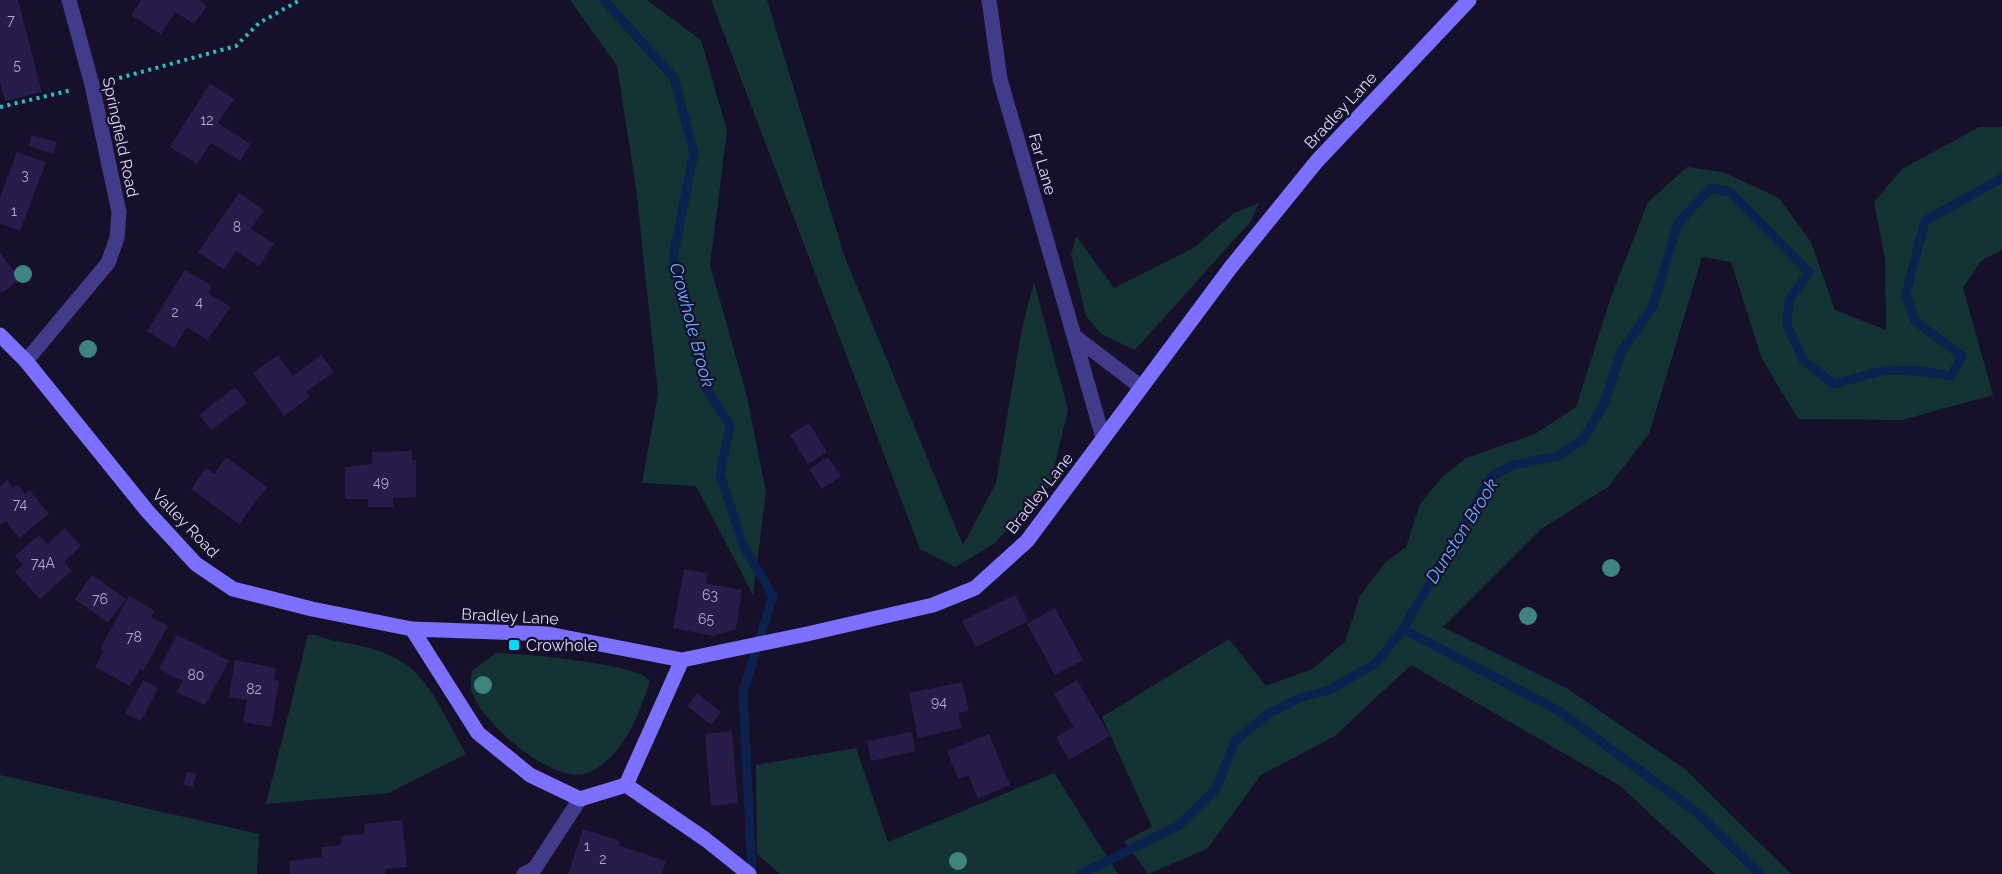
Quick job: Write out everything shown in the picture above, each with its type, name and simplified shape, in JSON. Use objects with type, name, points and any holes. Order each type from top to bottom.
[{"type":"main road","name":"Bradley Lane","points":[[412,629],[548,634],[682,660],[933,605],[975,588],[1027,541],[1231,267],[1317,161],[1469,0]]},
{"type":"main road","name":"Valley Road","points":[[0,335],[26,361],[148,512],[196,564],[233,589],[312,609],[412,629]]},
{"type":"main road","points":[[412,629],[478,733],[530,775],[580,800],[626,785],[682,660]]},
{"type":"main road","points":[[626,785],[749,874]]},
{"type":"street","name":"Springfield Road","points":[[26,361],[108,263],[117,238],[119,212],[92,86],[69,0]]},
{"type":"street","name":"Far Lane","points":[[989,0],[1000,79],[1103,438]]},
{"type":"street","points":[[1074,336],[1141,387]]},
{"type":"street","points":[[524,874],[535,868],[580,800]]},
{"type":"path","points":[[0,107],[92,86],[236,46],[260,23],[300,0]]},
{"type":"green space","points":[[570,0],[647,0],[701,40],[727,131],[710,265],[747,396],[766,492],[753,595],[696,486],[642,483],[658,394],[636,188],[617,66]]},
{"type":"green space","points":[[711,0],[767,0],[844,255],[963,545],[996,483],[1022,328],[1034,282],[1068,410],[1050,485],[994,544],[955,567],[920,549]]},
{"type":"green space","points":[[1979,127],[2002,127],[2002,250],[1981,261],[1963,288],[1993,395],[1902,420],[1798,419],[1762,359],[1731,262],[1702,257],[1649,434],[1608,487],[1541,529],[1443,627],[1568,689],[1686,770],[1791,874],[1715,874],[1619,785],[1411,665],[1335,736],[1261,775],[1207,849],[1148,874],[1124,841],[1152,827],[1102,717],[1229,639],[1266,686],[1312,669],[1345,642],[1360,596],[1384,564],[1406,547],[1420,504],[1443,476],[1466,458],[1535,434],[1576,407],[1611,297],[1648,202],[1687,167],[1723,172],[1779,198],[1811,242],[1835,310],[1886,330],[1885,259],[1874,202],[1902,169]]},
{"type":"green space","points":[[1259,203],[1251,221],[1135,350],[1101,334],[1086,316],[1071,255],[1076,236],[1114,288],[1195,247],[1234,213]]},
{"type":"green space","points":[[308,635],[364,646],[387,654],[404,664],[430,691],[466,754],[389,793],[266,804]]},
{"type":"green space","points":[[496,653],[552,657],[602,664],[640,674],[649,680],[649,685],[634,723],[610,758],[600,767],[587,773],[573,774],[556,770],[520,748],[488,717],[477,702],[471,689],[472,671]]},
{"type":"green space","points":[[856,748],[888,842],[1054,773],[1118,874],[780,874],[757,854],[756,765]]},
{"type":"green space","points":[[0,775],[259,834],[257,874],[0,874]]},
{"type":"building","points":[[0,0],[18,0],[42,92],[5,101],[0,82]]},
{"type":"building","points":[[141,0],[198,0],[207,6],[194,24],[175,12],[161,34],[131,15]]},
{"type":"building","points":[[210,83],[234,99],[218,123],[251,144],[240,161],[211,143],[197,164],[170,147]]},
{"type":"building","points":[[32,135],[57,142],[53,154],[28,146]]},
{"type":"building","points":[[17,152],[46,162],[20,231],[0,223],[0,197]]},
{"type":"building","points":[[239,193],[264,210],[251,229],[274,244],[259,266],[236,251],[224,270],[198,252]]},
{"type":"building","points":[[0,253],[20,279],[2,293],[0,290]]},
{"type":"building","points":[[185,270],[212,286],[208,293],[231,307],[207,340],[187,327],[174,348],[147,331]]},
{"type":"building","points":[[278,355],[293,376],[321,355],[334,372],[306,392],[310,397],[284,416],[253,373]]},
{"type":"building","points":[[235,387],[247,403],[211,430],[199,415]]},
{"type":"building","points":[[809,423],[827,452],[808,464],[790,435]]},
{"type":"building","points":[[412,451],[412,460],[416,460],[416,497],[393,498],[393,507],[368,507],[368,499],[345,499],[345,467],[372,464],[372,452]]},
{"type":"building","points":[[226,457],[267,487],[239,524],[191,489],[206,468],[214,474]]},
{"type":"building","points":[[828,457],[841,476],[822,489],[809,469]]},
{"type":"building","points":[[7,480],[13,488],[18,485],[25,494],[29,490],[49,514],[19,538],[6,521],[0,525],[0,486]]},
{"type":"building","points":[[65,528],[81,546],[64,562],[72,571],[40,599],[15,572],[23,565],[15,556],[39,535],[47,544]]},
{"type":"building","points":[[684,569],[708,573],[706,583],[742,590],[736,629],[713,636],[673,628]]},
{"type":"building","points":[[92,575],[126,599],[108,623],[75,599]]},
{"type":"building","points":[[1015,595],[1028,621],[976,647],[962,621]]},
{"type":"building","points":[[129,596],[154,610],[151,617],[168,626],[143,671],[140,669],[130,686],[95,667],[104,651],[100,649]]},
{"type":"building","points":[[1055,608],[1083,660],[1055,675],[1027,624]]},
{"type":"building","points":[[177,635],[229,661],[205,705],[176,692],[183,681],[159,669]]},
{"type":"building","points":[[235,660],[276,668],[274,680],[279,681],[271,727],[243,722],[247,700],[229,697]]},
{"type":"building","points":[[143,680],[158,688],[141,721],[125,714]]},
{"type":"building","points":[[1077,680],[1110,736],[1069,760],[1056,737],[1074,727],[1054,694]]},
{"type":"building","points":[[962,682],[969,711],[958,713],[962,728],[918,738],[909,693]]},
{"type":"building","points":[[697,693],[721,712],[711,725],[687,706]]},
{"type":"building","points":[[732,731],[738,803],[711,806],[705,734]]},
{"type":"building","points":[[911,732],[916,751],[871,761],[867,741]]},
{"type":"building","points":[[989,734],[1010,785],[978,799],[968,775],[958,779],[947,751]]},
{"type":"building","points":[[187,772],[196,774],[193,787],[183,785]]},
{"type":"building","points":[[402,820],[407,867],[385,869],[385,874],[290,874],[289,861],[322,857],[321,847],[341,845],[341,836],[365,834],[364,824]]},
{"type":"building","points":[[583,829],[620,841],[618,845],[666,861],[662,874],[568,874]]},
{"type":"waterway","name":"Crowhole Brook","points":[[604,0],[674,78],[694,153],[673,258],[706,388],[730,425],[720,474],[743,545],[773,596],[743,692],[752,874]]},
{"type":"waterway","name":"Dunston Brook","points":[[1081,874],[1178,826],[1216,789],[1235,741],[1268,714],[1299,698],[1329,690],[1375,664],[1403,629],[1492,476],[1513,465],[1558,456],[1583,439],[1604,405],[1621,352],[1653,306],[1678,223],[1711,188],[1730,192],[1809,272],[1789,300],[1787,325],[1803,360],[1834,384],[1885,370],[1918,371],[1951,376],[1962,356],[1915,321],[1906,294],[1925,221],[2002,178]]},
{"type":"waterway","points":[[1403,629],[1559,711],[1695,811],[1760,874]]},
{"type":"place","name":"Crowhole","points":[[514,645]]}]
